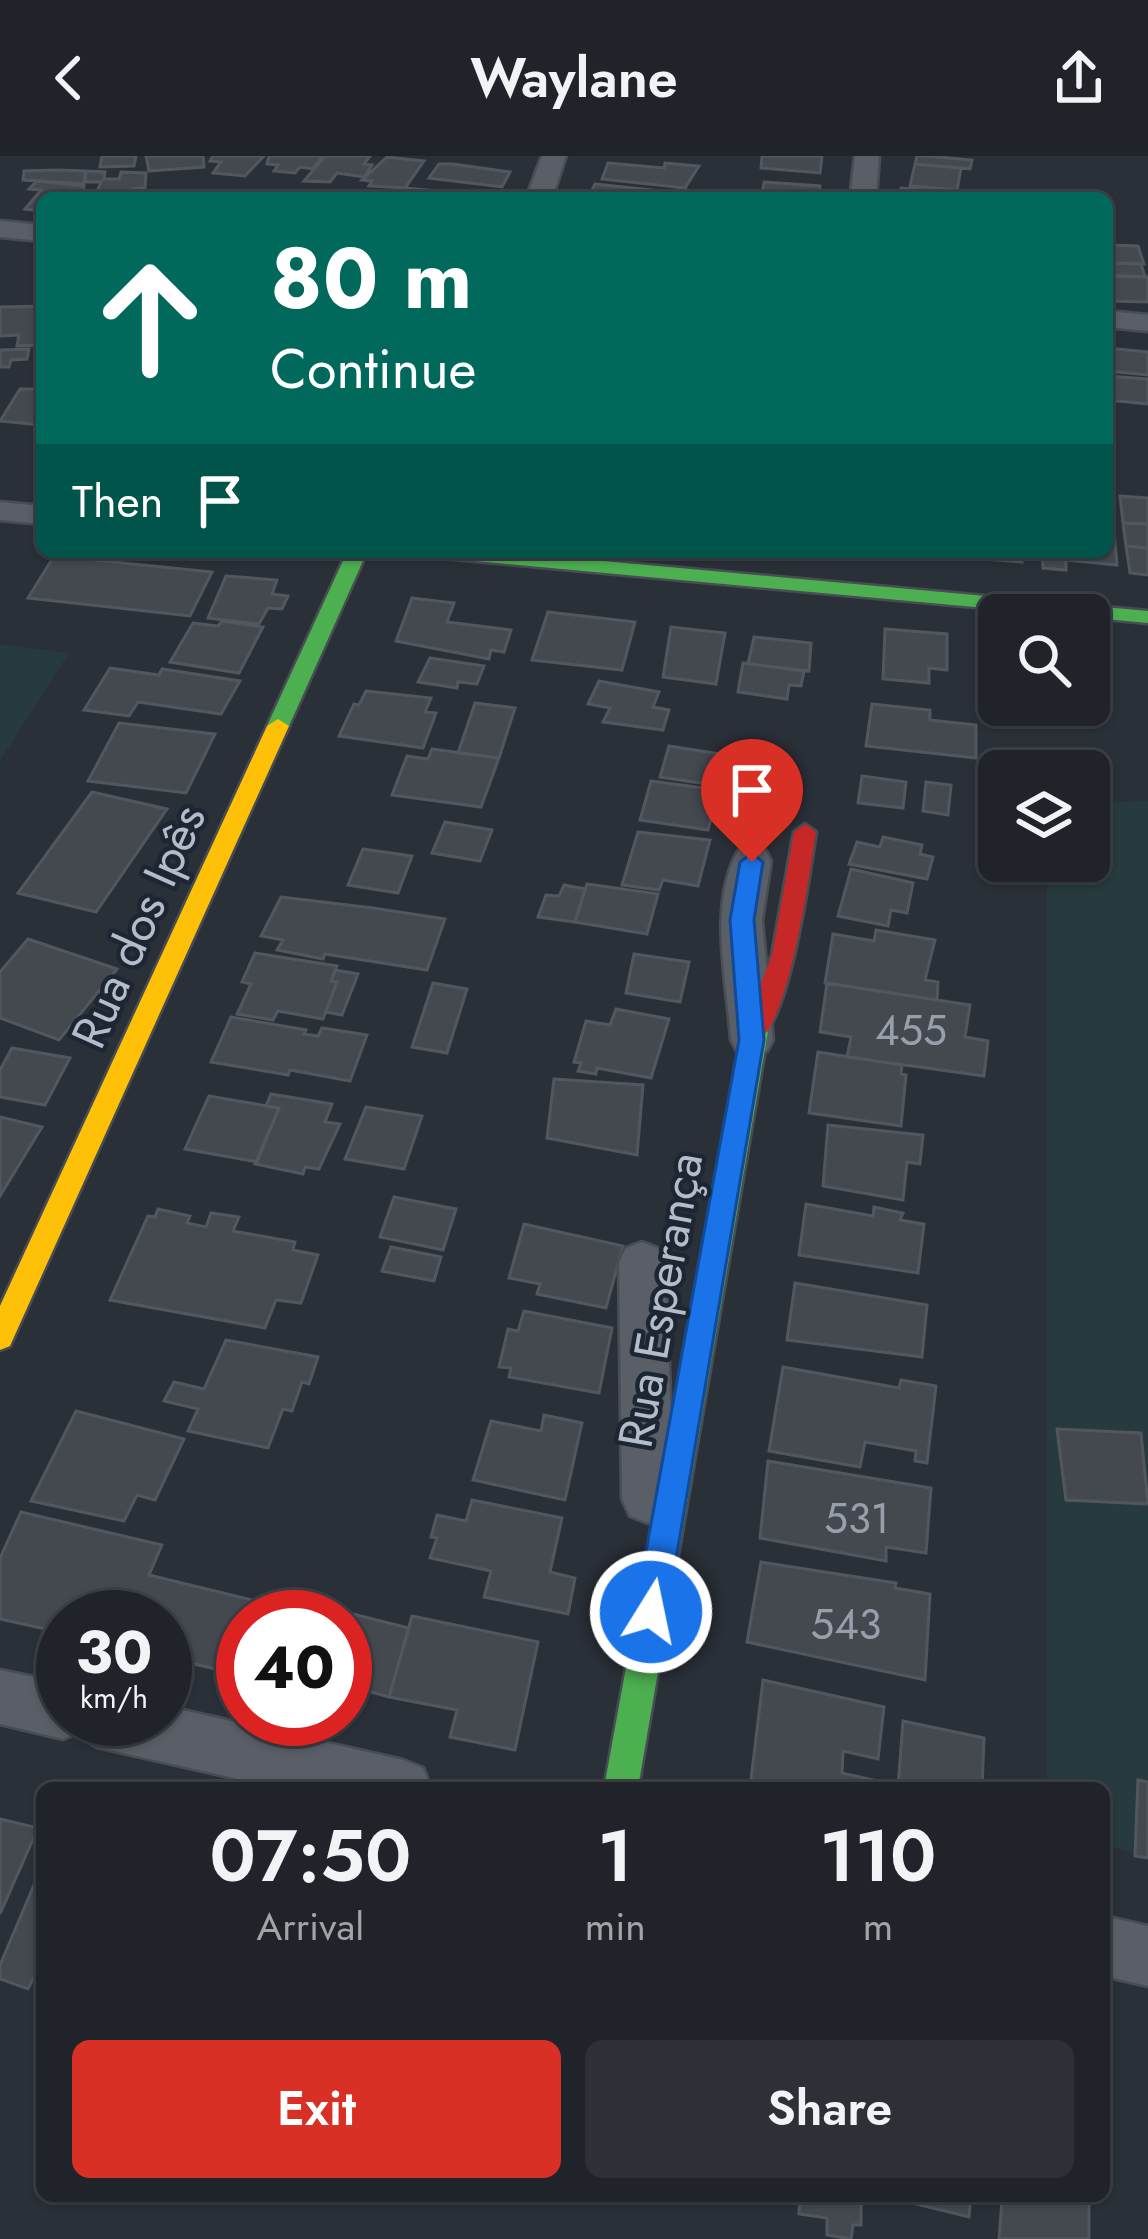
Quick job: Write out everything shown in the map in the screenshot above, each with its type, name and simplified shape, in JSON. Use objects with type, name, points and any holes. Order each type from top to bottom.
[{"type":"street","points":[[540,192],[554,156]]},
{"type":"street","points":[[864,192],[867,156]]},
{"type":"street","points":[[0,229],[36,232]]},
{"type":"street","points":[[1113,319],[1148,322]]},
{"type":"street","points":[[0,511],[36,514]]},
{"type":"street","name":"Rua dos Ipês","points":[[0,1337],[354,558]]},
{"type":"street","points":[[507,558],[1148,617]]},
{"type":"street","name":"Rua Esperança","points":[[622,1782],[752,1040],[784,955],[805,832]]},
{"type":"street","points":[[752,862],[742,920],[752,1040]]},
{"type":"street","points":[[642,1262],[651,1612]]},
{"type":"street","points":[[0,1697],[36,1706]]},
{"type":"street","points":[[192,1740],[376,1782]]},
{"type":"street","points":[[1110,1947],[1148,1956]]},
{"type":"green space","points":[[0,644],[69,653],[0,761]]},
{"type":"green space","points":[[1148,801],[1148,1858],[1110,1846],[1110,1782],[1047,1782],[1047,882],[1110,882],[1110,802]]},
{"type":"building","points":[[102,156],[136,156],[134,166],[100,167]]},
{"type":"building","points":[[146,156],[203,156],[204,167],[149,171]]},
{"type":"building","points":[[213,156],[264,156],[245,176],[213,173],[221,162],[210,161]]},
{"type":"building","points":[[269,156],[323,156],[313,169],[300,167],[295,173],[274,171],[278,165],[267,164]]},
{"type":"building","points":[[325,156],[370,156],[364,164],[372,165],[364,177],[337,173],[330,182],[304,181]]},
{"type":"building","points":[[762,156],[822,156],[820,173],[761,168]]},
{"type":"building","points":[[917,156],[972,160],[970,169],[915,164]]},
{"type":"building","points":[[387,157],[424,161],[405,188],[369,186],[372,181],[362,180]]},
{"type":"building","points":[[608,163],[699,166],[685,188],[602,179]]},
{"type":"building","points":[[439,164],[510,172],[502,187],[429,178]]},
{"type":"building","points":[[915,164],[961,168],[957,190],[910,186]]},
{"type":"building","points":[[24,171],[85,171],[84,184],[23,180]]},
{"type":"building","points":[[86,171],[105,172],[104,179],[119,179],[121,172],[146,173],[145,188],[131,192],[97,192],[101,182],[85,182]]},
{"type":"building","points":[[37,181],[84,186],[83,192],[29,189]]},
{"type":"building","points":[[764,182],[820,186],[820,192],[762,192]]},
{"type":"building","points":[[595,184],[684,190],[681,192],[591,192]]},
{"type":"building","points":[[399,188],[451,192],[397,192]]},
{"type":"building","points":[[1113,245],[1138,246],[1144,264],[1113,263]]},
{"type":"building","points":[[1113,263],[1141,264],[1145,277],[1113,276]]},
{"type":"building","points":[[1113,275],[1148,277],[1148,302],[1113,301]]},
{"type":"building","points":[[36,306],[36,345],[17,346],[19,335],[0,336],[0,307]]},
{"type":"building","points":[[29,349],[27,359],[0,367],[0,350]]},
{"type":"building","points":[[1113,349],[1148,352],[1148,375],[1113,372]]},
{"type":"building","points":[[1113,376],[1148,379],[1148,404],[1113,401]]},
{"type":"building","points":[[20,389],[36,389],[36,424],[0,421]]},
{"type":"building","points":[[1120,496],[1148,498],[1148,524],[1123,523]]},
{"type":"building","points":[[1113,518],[1117,565],[1066,560],[1066,570],[1043,568],[1042,558],[1113,558]]},
{"type":"building","points":[[1123,523],[1148,524],[1148,548],[1126,546]]},
{"type":"building","points":[[1126,546],[1148,548],[1148,575],[1130,573]]},
{"type":"building","points":[[53,558],[212,572],[190,616],[28,598]]},
{"type":"building","points":[[972,558],[1022,558],[1022,562]]},
{"type":"building","points":[[226,576],[277,580],[272,594],[288,596],[282,609],[268,608],[259,624],[208,618]]},
{"type":"building","points":[[412,598],[454,603],[447,622],[511,630],[504,652],[491,650],[489,659],[396,641]]},
{"type":"building","points":[[548,612],[635,622],[622,670],[532,660]]},
{"type":"building","points":[[222,621],[263,627],[239,673],[170,662],[193,623],[218,626]]},
{"type":"building","points":[[671,627],[725,633],[716,684],[663,677]]},
{"type":"building","points":[[885,629],[947,634],[947,670],[929,668],[929,683],[883,679]]},
{"type":"building","points":[[754,637],[811,643],[809,671],[748,664]]},
{"type":"building","points":[[430,658],[484,666],[477,684],[458,682],[457,688],[418,682]]},
{"type":"building","points":[[743,663],[804,671],[801,686],[789,685],[787,699],[738,692]]},
{"type":"building","points":[[110,668],[159,675],[162,669],[240,681],[221,714],[138,702],[129,716],[84,710]]},
{"type":"building","points":[[599,681],[659,692],[653,707],[669,710],[663,730],[603,722],[610,708],[588,704]]},
{"type":"building","points":[[366,691],[431,698],[425,712],[436,713],[423,748],[339,736],[354,704],[359,705]]},
{"type":"building","points":[[475,703],[515,708],[499,758],[458,753]]},
{"type":"building","points":[[872,704],[930,710],[930,720],[976,725],[976,758],[866,746]]},
{"type":"building","points":[[119,723],[215,734],[186,793],[88,781]]},
{"type":"building","points":[[669,746],[727,755],[720,786],[660,777]]},
{"type":"building","points":[[432,749],[499,758],[481,807],[392,795],[407,756],[428,759]]},
{"type":"building","points":[[862,776],[906,782],[903,808],[858,803]]},
{"type":"building","points":[[651,781],[719,790],[708,830],[640,820]]},
{"type":"building","points":[[926,782],[951,785],[948,815],[923,811]]},
{"type":"building","points":[[92,792],[167,809],[96,912],[18,893]]},
{"type":"building","points":[[445,822],[492,830],[480,861],[432,853]]},
{"type":"building","points":[[638,832],[710,840],[698,886],[663,880],[659,890],[622,885]]},
{"type":"building","points":[[883,837],[922,845],[920,854],[933,857],[927,879],[849,864],[857,842],[880,847]]},
{"type":"building","points":[[363,849],[412,856],[398,893],[348,885]]},
{"type":"building","points":[[851,869],[913,883],[907,913],[891,910],[888,926],[838,916]]},
{"type":"building","points":[[587,884],[658,894],[647,934],[575,922]]},
{"type":"building","points":[[564,885],[585,889],[575,922],[538,917],[546,895],[559,896]]},
{"type":"building","points":[[281,897],[445,919],[427,970],[325,954],[323,959],[277,950],[283,940],[261,936]]},
{"type":"building","points":[[876,930],[935,940],[925,980],[938,982],[937,1000],[825,983],[833,934],[874,941]]},
{"type":"building","points":[[28,939],[117,969],[59,1040],[0,1018],[0,972]]},
{"type":"building","points":[[255,953],[337,966],[331,981],[337,982],[323,1019],[278,1011],[273,1020],[237,1014],[251,984],[242,982]]},
{"type":"building","points":[[634,954],[689,962],[680,1002],[626,993]]},
{"type":"building","points":[[335,970],[358,974],[342,1015],[326,1012],[337,982],[331,981]]},
{"type":"building","points":[[433,983],[467,989],[447,1053],[412,1047]]},
{"type":"building","points":[[827,983],[970,1005],[965,1037],[988,1041],[984,1076],[847,1057],[851,1037],[820,1032]]},
{"type":"building","points":[[616,1009],[669,1019],[651,1078],[597,1068],[596,1074],[578,1071],[581,1063],[574,1062],[586,1021],[610,1025]]},
{"type":"building","points":[[231,1017],[318,1036],[322,1028],[367,1035],[350,1081],[290,1070],[288,1075],[211,1062]]},
{"type":"building","points":[[12,1048],[70,1058],[45,1105],[0,1097],[0,1070]]},
{"type":"building","points":[[818,1052],[902,1065],[901,1074],[906,1075],[901,1126],[809,1113]]},
{"type":"building","points":[[554,1079],[643,1085],[637,1155],[547,1138]]},
{"type":"building","points":[[271,1094],[332,1104],[325,1122],[340,1124],[319,1169],[305,1167],[303,1174],[255,1164],[279,1108],[266,1106]]},
{"type":"building","points":[[209,1096],[279,1108],[257,1162],[185,1149]]},
{"type":"building","points":[[366,1107],[422,1116],[404,1169],[345,1159]]},
{"type":"building","points":[[0,1117],[42,1127],[0,1196]]},
{"type":"building","points":[[828,1125],[923,1135],[920,1164],[907,1162],[903,1200],[823,1186]]},
{"type":"building","points":[[394,1197],[456,1209],[443,1250],[380,1237]]},
{"type":"building","points":[[806,1204],[873,1216],[874,1207],[903,1213],[900,1220],[924,1224],[918,1273],[799,1255]]},
{"type":"building","points":[[158,1209],[190,1216],[187,1223],[206,1227],[211,1213],[239,1217],[233,1231],[295,1242],[293,1250],[318,1255],[301,1303],[276,1300],[265,1328],[110,1300],[148,1216],[155,1217]]},
{"type":"building","points":[[524,1224],[623,1246],[606,1308],[537,1294],[540,1284],[509,1278]]},
{"type":"building","points":[[391,1247],[441,1257],[434,1281],[382,1271]]},
{"type":"building","points":[[795,1283],[927,1305],[922,1357],[787,1340]]},
{"type":"building","points":[[524,1311],[612,1328],[599,1393],[509,1377],[511,1368],[499,1367],[508,1329],[518,1331]]},
{"type":"building","points":[[226,1340],[318,1357],[309,1384],[302,1382],[292,1411],[283,1409],[268,1448],[188,1431],[198,1409],[164,1401],[174,1382],[204,1389]]},
{"type":"building","points":[[783,1367],[899,1388],[901,1380],[936,1386],[927,1463],[915,1461],[916,1451],[865,1442],[860,1467],[769,1451]]},
{"type":"building","points":[[76,1411],[184,1439],[155,1500],[137,1495],[124,1521],[31,1501]]},
{"type":"building","points":[[544,1415],[582,1423],[565,1500],[473,1480],[491,1421],[541,1431]]},
{"type":"building","points":[[1057,1429],[1141,1433],[1148,1504],[1066,1500]]},
{"type":"building","points":[[768,1461],[931,1488],[926,1553],[886,1547],[886,1561],[760,1538]]},
{"type":"building","points":[[472,1500],[562,1518],[550,1572],[575,1578],[568,1614],[484,1597],[491,1571],[430,1558],[437,1538],[431,1537],[437,1515],[466,1521]]},
{"type":"building","points":[[21,1512],[162,1545],[149,1575],[216,1591],[216,1669],[192,1663],[192,1590],[36,1590],[36,1627],[0,1619],[0,1558]]},
{"type":"building","points":[[761,1562],[896,1583],[895,1588],[930,1594],[925,1680],[747,1642]]},
{"type":"building","points":[[412,1616],[538,1642],[515,1750],[450,1737],[457,1710],[389,1697]]},
{"type":"building","points":[[372,1619],[409,1628],[389,1697],[372,1692]]},
{"type":"building","points":[[763,1680],[884,1707],[878,1759],[843,1751],[842,1773],[882,1782],[751,1782]]},
{"type":"building","points":[[903,1721],[984,1738],[982,1782],[898,1782]]},
{"type":"building","points":[[1138,1780],[1148,1782],[1148,1858],[1135,1856]]},
{"type":"building","points":[[0,1819],[36,1828],[36,1833],[0,1914]]},
{"type":"building","points":[[36,1880],[36,1973],[28,1989],[0,1979],[0,1965]]},
{"type":"building","points":[[800,2202],[861,2202],[861,2225],[853,2225],[851,2239],[827,2235],[827,2218],[799,2214]]},
{"type":"building","points":[[908,2202],[970,2202],[969,2217]]},
{"type":"building","points":[[1002,2202],[1089,2202],[1089,2239],[999,2239]]},
{"type":"traffic: fast","points":[[278,726],[354,558]]},
{"type":"traffic: fast","points":[[507,558],[1148,617]]},
{"type":"traffic: fast","points":[[622,1782],[755,1032]]},
{"type":"traffic: slow","points":[[0,1337],[278,726]]},
{"type":"traffic: jam","points":[[755,1032],[784,955],[805,832]]},
{"type":"route","points":[[651,1612],[752,1040],[742,954],[742,920],[752,862]]}]
